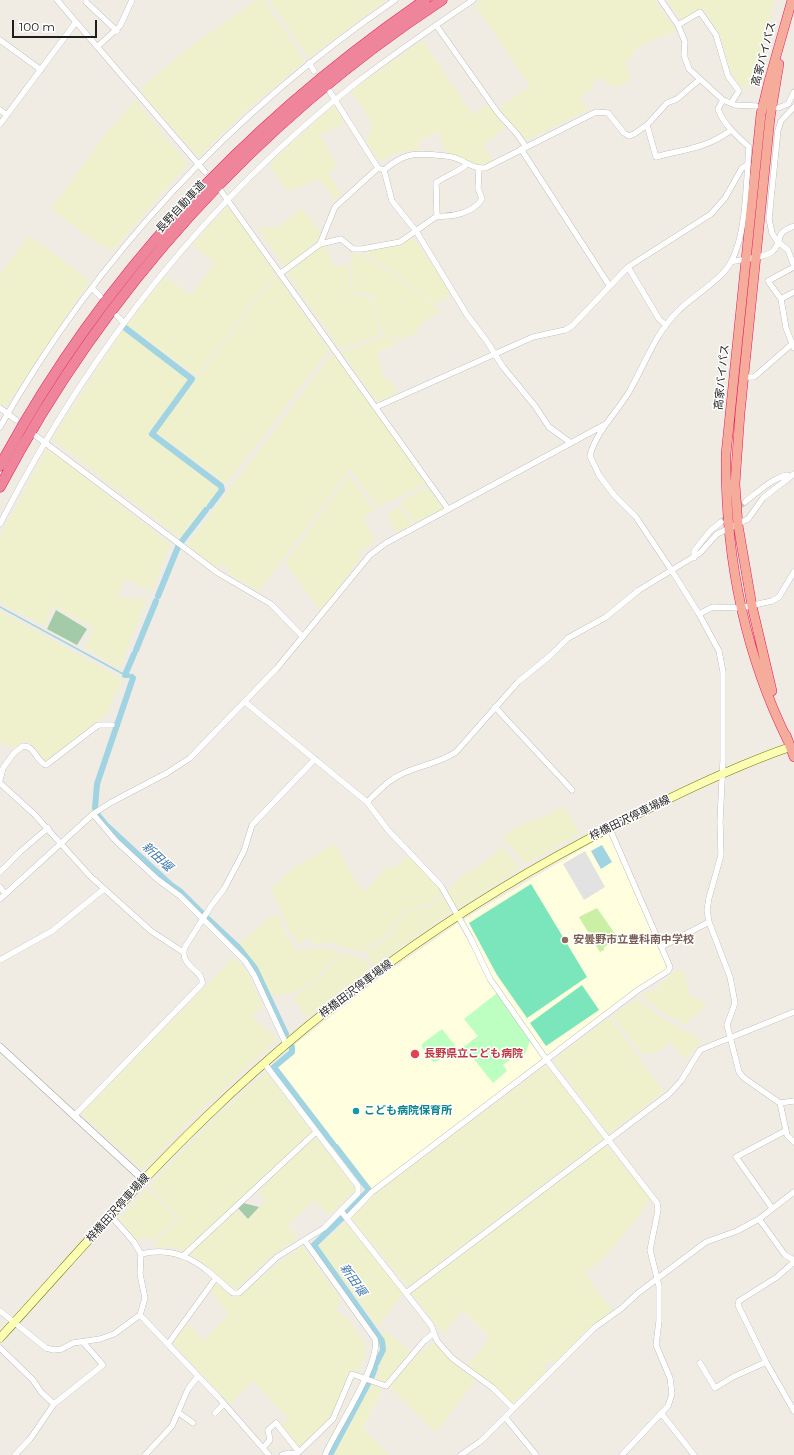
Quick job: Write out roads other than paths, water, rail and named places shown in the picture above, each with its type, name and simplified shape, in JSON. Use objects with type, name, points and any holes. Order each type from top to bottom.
[{"type":"highway","name":"長野自動車道","points":[[0,466],[28,416],[86,328],[142,254],[194,196],[236,152],[312,85],[356,49],[425,0]]},
{"type":"highway","name":"長野自動車道","points":[[0,487],[36,421],[66,373],[116,303],[177,229],[242,160],[311,98],[362,57],[442,0]]},
{"type":"highway","name":"高家バイパス","points":[[791,745],[766,693],[740,608],[728,528],[726,454],[762,114],[769,81],[792,0]]},
{"type":"highway","name":"高家バイパス","points":[[789,11],[770,118],[744,377],[735,484],[738,524],[752,606],[768,678],[794,757]]},
{"type":"main road","name":"梓橋田沢停車場線","points":[[0,1338],[144,1180],[204,1118],[286,1044],[376,973],[457,916],[526,873],[609,827],[723,774],[791,745]]},
{"type":"street","points":[[57,0],[205,172]]},
{"type":"street","points":[[86,0],[86,2],[117,31]]},
{"type":"street","points":[[97,47],[117,31],[132,0]]},
{"type":"street","points":[[0,427],[60,332],[92,288],[135,234],[198,165],[251,113],[309,63],[395,0]]},
{"type":"street","points":[[0,524],[45,442],[96,360],[123,322],[163,271],[228,199],[290,139],[336,100],[436,25],[473,0]]},
{"type":"street","points":[[661,0],[678,25],[684,42],[684,56],[689,69],[699,80],[724,100],[731,103],[756,106]]},
{"type":"street","points":[[678,25],[700,12],[716,35],[728,76],[739,91],[731,103]]},
{"type":"street","points":[[0,124],[76,22]]},
{"type":"street","points":[[436,25],[498,113],[517,134],[534,170],[609,285]]},
{"type":"street","points":[[0,40],[41,70]]},
{"type":"street","points":[[309,63],[314,71]]},
{"type":"street","points":[[320,244],[335,207],[381,169],[402,157],[418,154],[447,156],[479,168],[491,166],[596,112],[608,114],[624,133],[629,136],[647,125],[667,103],[677,99],[699,80]]},
{"type":"street","points":[[330,92],[381,169],[392,201],[416,231],[467,315],[549,427],[571,443]]},
{"type":"street","points":[[778,108],[788,104],[794,92]]},
{"type":"street","points":[[724,100],[718,109],[720,116],[731,130],[749,147],[739,244],[731,262],[719,276],[676,312],[666,326],[628,393],[605,425],[591,452],[591,461],[614,495],[636,517],[672,571],[716,644],[722,660],[723,774],[720,822],[721,855],[709,898],[709,922],[730,977],[735,1004],[728,1021],[729,1038],[741,1076],[780,1103],[794,1101]]},
{"type":"street","points":[[744,377],[754,377],[793,346],[786,328],[781,299],[768,281],[794,266],[788,250],[777,241],[772,233],[768,220],[778,130],[781,121],[794,106]]},
{"type":"street","points":[[0,110],[7,115]]},
{"type":"street","points":[[647,125],[656,157],[703,146],[719,139],[731,130]]},
{"type":"street","points":[[437,216],[436,184],[444,177],[461,170],[467,164]]},
{"type":"street","points":[[376,407],[533,337],[565,330],[572,326],[609,285],[628,267],[711,214],[725,198],[742,168],[748,164]]},
{"type":"street","points":[[281,273],[320,244],[341,239],[353,249],[362,249],[400,242],[437,216],[452,216],[467,212],[480,203],[482,199],[478,188],[479,168]]},
{"type":"street","points":[[221,191],[448,509]]},
{"type":"street","points":[[731,262],[756,257],[773,250],[780,234],[784,230],[794,226]]},
{"type":"street","points":[[628,267],[659,319],[666,326]]},
{"type":"street","points":[[92,288],[100,296]]},
{"type":"street","points":[[781,299],[794,292]]},
{"type":"street","points":[[116,316],[123,322]]},
{"type":"street","points":[[0,408],[16,420]]},
{"type":"street","points":[[0,899],[60,842],[93,814],[110,803],[156,780],[190,758],[245,702],[303,637],[370,555],[386,543],[605,425]]},
{"type":"street","points":[[36,436],[218,573],[271,604],[303,637]]},
{"type":"street","points":[[745,502],[780,476],[792,476]]},
{"type":"street","points":[[367,802],[388,782],[403,773],[448,758],[456,752],[518,682],[551,655],[568,638],[606,617],[639,590],[694,558],[717,534],[748,520],[763,498],[792,476]]},
{"type":"street","points":[[694,558],[694,552],[710,531],[721,522]]},
{"type":"street","points":[[699,614],[713,607],[740,608],[772,601],[779,597],[794,572]]},
{"type":"street","points":[[245,702],[367,802],[388,830],[441,886],[471,940],[490,979],[546,1059],[658,1206],[650,1250],[658,1279],[659,1321],[656,1345],[672,1387],[671,1401],[622,1455]]},
{"type":"street","points":[[495,707],[572,790]]},
{"type":"street","points":[[75,1115],[202,984],[202,979],[187,964],[183,952],[151,931],[104,889],[77,863],[48,828],[0,781],[3,768],[14,753],[23,746],[29,747],[43,764],[46,765],[98,725],[112,725]]},
{"type":"street","points":[[183,952],[190,937],[224,889],[244,851],[252,825],[315,759]]},
{"type":"street","points":[[93,814],[116,841],[157,878],[180,896],[240,955],[250,967],[286,1044]]},
{"type":"street","points":[[347,1218],[372,1192],[638,990],[668,971],[670,967],[609,827]]},
{"type":"street","points":[[0,872],[48,828]]},
{"type":"street","points":[[0,887],[5,894]]},
{"type":"street","points":[[0,960],[52,932],[104,889]]},
{"type":"street","points":[[661,947],[709,922]]},
{"type":"street","points":[[406,1293],[609,1140],[675,1088],[682,1081],[700,1050],[794,1012]]},
{"type":"street","points":[[0,1047],[144,1180]]},
{"type":"street","points":[[141,1254],[165,1251],[183,1256],[200,1264],[233,1293],[239,1294],[277,1257],[324,1228],[358,1193],[358,1186],[264,1063]]},
{"type":"street","points":[[780,1103],[785,1131],[794,1142]]},
{"type":"street","points":[[772,1208],[736,1157],[785,1131]]},
{"type":"street","points":[[183,1256],[316,1132]]},
{"type":"street","points":[[461,1455],[481,1441],[557,1366],[583,1337],[706,1242],[737,1231],[759,1219],[794,1192]]},
{"type":"street","points":[[341,1210],[431,1325],[437,1341],[452,1358],[493,1388],[513,1408]]},
{"type":"street","points":[[0,1311],[46,1348],[54,1350],[62,1349],[73,1343],[100,1339],[114,1334],[140,1315],[145,1298],[140,1274],[141,1254],[134,1242],[111,1216]]},
{"type":"street","points":[[759,1219],[785,1256],[794,1261],[777,1277],[739,1301],[740,1311],[766,1362],[794,1410]]},
{"type":"street","points":[[305,1240],[375,1339],[376,1345],[375,1353],[366,1378],[326,1455]]},
{"type":"street","points":[[168,1344],[216,1278]]},
{"type":"street","points":[[140,1315],[224,1404],[269,1455]]},
{"type":"street","points":[[282,1455],[299,1452],[333,1419],[352,1374],[382,1385],[389,1384],[424,1341],[434,1333]]},
{"type":"street","points":[[15,1455],[30,1439],[54,1404],[103,1365],[83,1342]]},
{"type":"street","points":[[0,1348],[33,1380],[41,1392],[54,1404]]},
{"type":"street","points":[[700,1363],[715,1388],[733,1377],[766,1362]]},
{"type":"street","points":[[145,1455],[172,1426],[179,1413],[188,1389],[198,1376]]},
{"type":"street","points":[[215,1413],[224,1404]]},
{"type":"street","points":[[179,1413],[194,1423]]},
{"type":"street","points":[[661,1413],[694,1455]]},
{"type":"street","points":[[505,1417],[536,1455]]},
{"type":"street","points":[[263,1448],[270,1440],[268,1430],[276,1423],[299,1452]]},
{"type":"water","points":[[602,845],[612,862],[601,869],[591,851]]},
{"type":"waterway","points":[[124,327],[192,379],[152,434],[221,486],[222,490],[210,506]]},
{"type":"waterway","points":[[182,541],[206,510]]},
{"type":"waterway","points":[[158,596],[178,547]]},
{"type":"waterway","points":[[136,650],[156,601]]},
{"type":"waterway","points":[[0,607],[125,675]]},
{"type":"waterway","points":[[127,675],[125,675],[134,654]]},
{"type":"waterway","name":"新田堰","points":[[95,808],[97,784],[133,678],[132,677]]},
{"type":"waterway","name":"新田堰","points":[[97,814],[106,825],[171,885],[181,892],[204,915]]},
{"type":"waterway","name":"新田堰","points":[[208,919],[239,948],[255,968],[286,1034]]},
{"type":"waterway","name":"新田堰","points":[[292,1047],[292,1052],[274,1067],[333,1144]]},
{"type":"waterway","name":"新田堰","points":[[336,1147],[369,1190],[347,1213]]},
{"type":"waterway","name":"新田堰","points":[[342,1218],[314,1245],[382,1341],[383,1350],[376,1364]]},
{"type":"waterway","name":"新田堰","points":[[372,1376],[375,1368]]},
{"type":"waterway","name":"新田堰","points":[[330,1455],[369,1382]]},
{"type":"tunnel","points":[[721,522],[745,502]]},
{"type":"place","name":"安曇野市立豊科南中学校","points":[[565,940]]},
{"type":"place","name":"長野県立こども病院","points":[[415,1054]]},
{"type":"place","name":"こども病院保育所","points":[[356,1111]]}]
